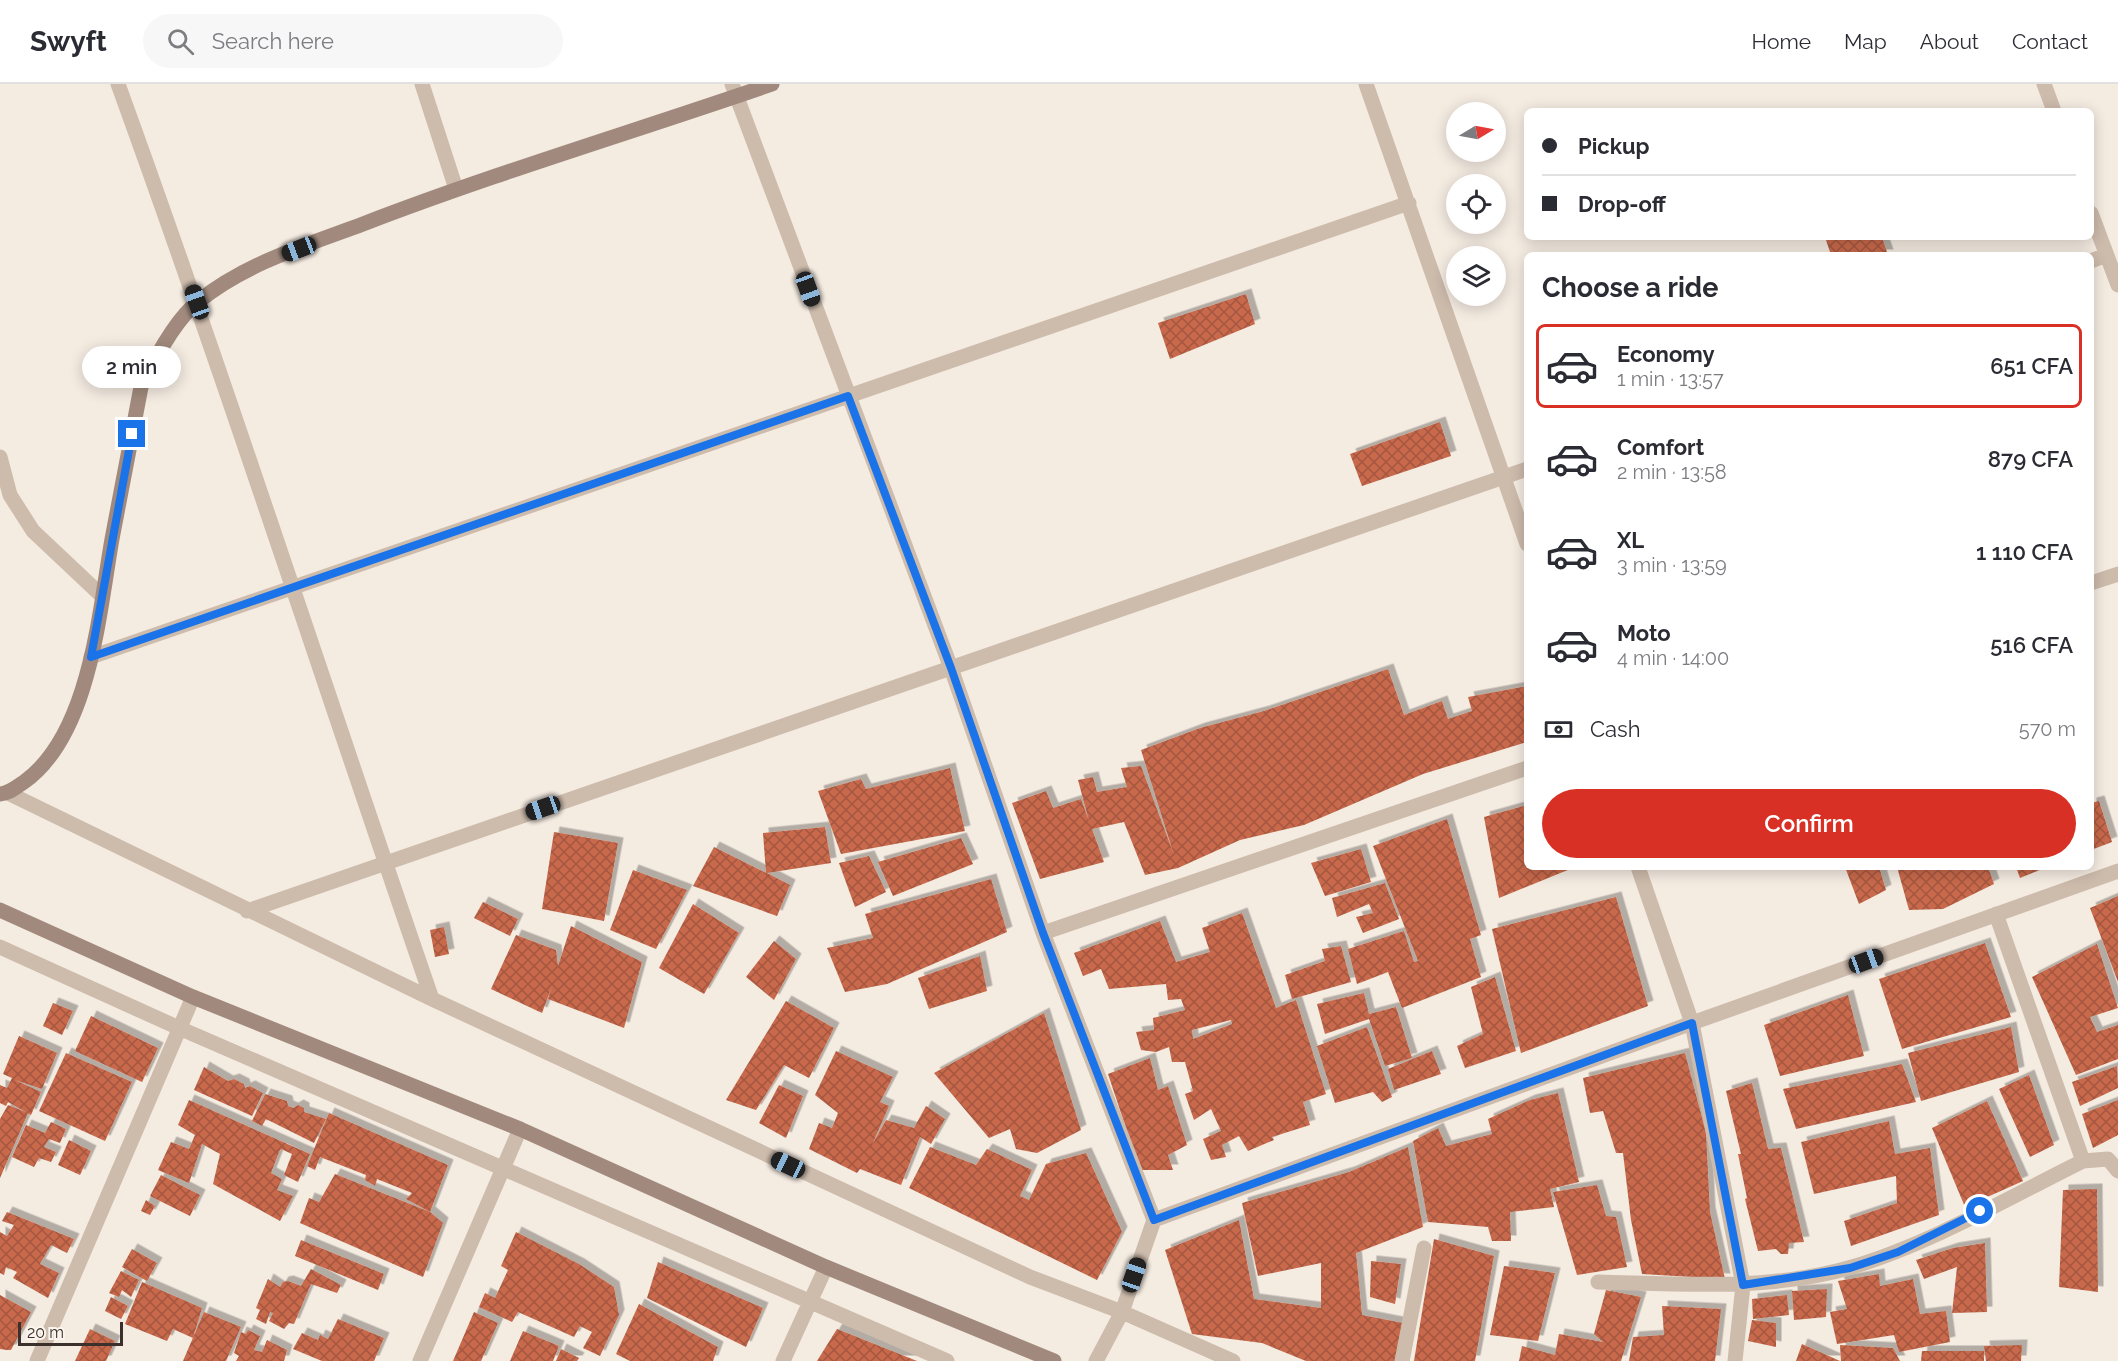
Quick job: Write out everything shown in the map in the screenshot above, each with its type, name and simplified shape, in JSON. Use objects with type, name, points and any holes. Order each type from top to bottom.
[{"type":"street","points":[[118,84],[197,302],[290,586],[432,999]]},
{"type":"street","points":[[422,84],[456,189]]},
{"type":"street","points":[[4,793],[38,772],[58,746],[72,715],[91,657],[141,387],[159,350],[197,302],[233,278],[277,257],[456,189],[734,90],[772,84]]},
{"type":"street","points":[[1366,84],[1524,535]]},
{"type":"street","points":[[2044,84],[2053,108]]},
{"type":"street","points":[[734,90],[951,668],[1043,933],[1154,1220],[1122,1312],[1096,1361]]},
{"type":"street","points":[[91,657],[290,586],[1409,203]]},
{"type":"street","points":[[2094,221],[2117,278]]},
{"type":"street","points":[[2094,260],[2106,255]]},
{"type":"street","points":[[0,457],[10,495],[33,531],[102,597]]},
{"type":"street","points":[[247,910],[1524,470]]},
{"type":"street","points":[[2094,582],[2118,574]]},
{"type":"street","points":[[1043,933],[1524,769]]},
{"type":"street","points":[[4,793],[432,999],[1029,1277],[1122,1312],[1233,1361]]},
{"type":"street","points":[[1639,870],[1692,1023],[1743,1285],[1735,1361]]},
{"type":"street","points":[[1154,1220],[1692,1023],[2118,871]]},
{"type":"street","points":[[0,910],[193,997],[520,1130],[826,1267],[1054,1361]]},
{"type":"street","points":[[1996,914],[2083,1161]]},
{"type":"street","points":[[0,947],[179,1028],[947,1361]]},
{"type":"street","points":[[37,1361],[193,997]]},
{"type":"street","points":[[420,1361],[520,1130]]},
{"type":"street","points":[[1598,1282],[1743,1285],[1850,1268],[1898,1252],[2083,1161],[2108,1159],[2118,1171]]},
{"type":"street","points":[[1402,1361],[1424,1248]]},
{"type":"street","points":[[783,1361],[826,1267]]},
{"type":"building","points":[[1826,240],[1883,240],[1887,252],[1830,252]]},
{"type":"building","points":[[1246,294],[1255,324],[1170,359],[1158,323]]},
{"type":"building","points":[[1440,422],[1451,456],[1362,486],[1350,454]]},
{"type":"building","points":[[1388,669],[1404,715],[1442,701],[1448,719],[1472,711],[1468,697],[1524,687],[1524,743],[1423,774],[1304,825],[1240,840],[1178,868],[1145,875],[1124,822],[1092,829],[1104,862],[1040,879],[1012,803],[1046,791],[1053,808],[1081,799],[1089,821],[1078,780],[1093,777],[1097,792],[1127,787],[1121,768],[1141,766],[1174,855],[1141,750],[1200,728],[1264,711]]},
{"type":"building","points":[[950,768],[965,831],[841,854],[818,791],[861,779],[866,789]]},
{"type":"building","points":[[2099,801],[2112,842],[2094,849],[2094,802]]},
{"type":"building","points":[[1524,806],[1524,870],[1568,870],[1499,898],[1484,817]]},
{"type":"building","points":[[1447,819],[1481,935],[1470,939],[1481,977],[1402,1008],[1388,972],[1357,984],[1348,949],[1404,931],[1414,962],[1418,961],[1373,846]]},
{"type":"building","points":[[825,827],[831,863],[767,873],[790,885],[777,916],[693,886],[714,847],[766,873],[763,833]]},
{"type":"building","points":[[554,832],[618,843],[604,921],[542,909]]},
{"type":"building","points":[[961,838],[973,864],[893,896],[878,862]]},
{"type":"building","points":[[1361,849],[1371,882],[1325,896],[1311,863]]},
{"type":"building","points":[[869,856],[886,892],[855,907],[839,863]]},
{"type":"building","points":[[633,870],[687,890],[656,949],[610,930]]},
{"type":"building","points":[[1846,870],[1880,870],[1886,890],[1859,904]]},
{"type":"building","points":[[1898,870],[1989,870],[1994,884],[1943,909],[1909,910]]},
{"type":"building","points":[[2017,870],[2040,870],[2020,878]]},
{"type":"building","points":[[991,879],[1007,932],[887,984],[845,992],[827,948],[873,938],[865,914]]},
{"type":"building","points":[[1385,883],[1399,919],[1363,933],[1356,917],[1373,913],[1369,904],[1337,917],[1332,898]]},
{"type":"building","points":[[2118,896],[2118,982],[2090,908]]},
{"type":"building","points":[[1616,897],[1648,1006],[1521,1053],[1492,929]]},
{"type":"building","points":[[483,902],[518,919],[510,936],[474,918]]},
{"type":"building","points":[[693,904],[739,933],[704,994],[659,968]]},
{"type":"building","points":[[1242,913],[1276,1008],[1296,1000],[1326,1094],[1303,1102],[1310,1125],[1272,1137],[1274,1140],[1248,1151],[1239,1136],[1222,1145],[1226,1157],[1211,1160],[1203,1139],[1221,1131],[1211,1109],[1194,1120],[1185,1094],[1193,1091],[1185,1062],[1172,1062],[1169,1047],[1156,1052],[1141,1050],[1136,1032],[1154,1030],[1153,1018],[1185,1010],[1181,999],[1168,1000],[1166,984],[1109,989],[1101,969],[1083,976],[1074,953],[1160,921],[1176,962],[1210,952],[1202,928]],"holes":[[[1231,1020],[1232,1024],[1193,1039],[1192,1030]]]},
{"type":"building","points":[[571,926],[642,962],[624,1028],[548,999],[552,986],[542,1013],[491,989],[516,935],[556,950],[558,966]]},
{"type":"building","points":[[444,927],[449,954],[435,957],[430,930]]},
{"type":"building","points":[[774,941],[796,959],[774,1000],[746,977]]},
{"type":"building","points":[[1985,943],[2011,1017],[1902,1049],[1879,979]]},
{"type":"building","points":[[2097,944],[2118,1008],[2090,1017],[2097,1032],[2118,1025],[2118,1059],[2076,1075],[2032,977]]},
{"type":"building","points":[[1341,946],[1351,982],[1292,999],[1285,975],[1325,961],[1322,949]]},
{"type":"building","points":[[980,956],[987,991],[929,1009],[918,978]]},
{"type":"building","points":[[1495,977],[1516,1051],[1465,1068],[1457,1046],[1483,1034],[1471,987]]},
{"type":"building","points":[[1364,993],[1369,1014],[1396,1007],[1412,1058],[1385,1066],[1369,1019],[1325,1034],[1317,1004]]},
{"type":"building","points":[[1848,995],[1864,1056],[1780,1076],[1764,1025]]},
{"type":"building","points":[[786,1001],[834,1028],[809,1078],[784,1065],[756,1110],[726,1100]]},
{"type":"building","points":[[53,1003],[73,1011],[62,1035],[43,1026]]},
{"type":"building","points":[[1044,1013],[1081,1130],[1037,1153],[1016,1149],[1010,1129],[989,1138],[934,1073]]},
{"type":"building","points":[[91,1016],[158,1048],[142,1082],[75,1051]]},
{"type":"building","points":[[1367,1027],[1392,1097],[1382,1102],[1373,1092],[1335,1103],[1317,1046]]},
{"type":"building","points":[[2011,1027],[2019,1072],[1921,1101],[1908,1053]]},
{"type":"building","points":[[19,1036],[57,1053],[42,1089],[15,1080],[41,1092],[31,1115],[8,1102],[6,1106],[0,1103],[0,1085],[7,1088],[12,1078],[3,1074]]},
{"type":"building","points":[[836,1051],[893,1077],[880,1102],[889,1106],[872,1145],[886,1120],[914,1128],[926,1106],[945,1119],[931,1144],[920,1137],[901,1185],[860,1169],[857,1173],[809,1149],[819,1123],[832,1128],[838,1113],[815,1095]]},
{"type":"building","points":[[1432,1051],[1441,1074],[1394,1090],[1388,1069]]},
{"type":"building","points":[[66,1053],[132,1082],[105,1141],[39,1111]]},
{"type":"building","points":[[1685,1053],[1706,1133],[1710,1212],[1725,1279],[1642,1274],[1631,1220],[1623,1153],[1616,1153],[1603,1111],[1590,1113],[1583,1078]]},
{"type":"building","points":[[1150,1058],[1158,1090],[1168,1086],[1187,1145],[1168,1155],[1173,1170],[1140,1170],[1108,1074]]},
{"type":"building","points":[[1902,1064],[1916,1102],[1796,1129],[1783,1089]]},
{"type":"building","points":[[2117,1066],[2118,1088],[2080,1106],[2072,1082]]},
{"type":"building","points":[[204,1067],[228,1081],[234,1079],[244,1084],[245,1088],[250,1086],[263,1093],[252,1116],[194,1090]]},
{"type":"building","points":[[2029,1075],[2054,1145],[2030,1157],[1999,1089]]},
{"type":"building","points":[[1752,1083],[1768,1149],[1781,1148],[1804,1242],[1789,1243],[1788,1254],[1781,1254],[1776,1249],[1758,1251],[1745,1199],[1747,1198],[1738,1154],[1741,1154],[1726,1091]]},
{"type":"building","points":[[779,1085],[803,1096],[786,1138],[759,1123]]},
{"type":"building","points":[[1558,1093],[1579,1182],[1550,1189],[1554,1207],[1510,1212],[1511,1241],[1492,1241],[1488,1227],[1428,1222],[1413,1141],[1438,1128],[1446,1146],[1492,1134],[1488,1119],[1530,1100]]},
{"type":"building","points":[[265,1094],[287,1101],[288,1106],[293,1108],[298,1105],[304,1108],[304,1112],[326,1119],[314,1143],[266,1119],[262,1126],[252,1121]]},
{"type":"building","points":[[189,1100],[310,1154],[298,1182],[284,1175],[292,1154],[281,1149],[279,1152],[271,1173],[282,1179],[277,1190],[293,1196],[280,1221],[213,1184],[220,1154],[202,1144],[189,1183],[158,1170],[171,1142],[189,1149],[195,1135],[178,1125]]},
{"type":"building","points":[[2118,1100],[2118,1135],[2093,1148],[2082,1114]]},
{"type":"building","points":[[1987,1101],[2023,1181],[1965,1207],[1932,1128]]},
{"type":"building","points":[[8,1105],[28,1113],[0,1178],[0,1119]]},
{"type":"building","points":[[329,1113],[448,1165],[430,1212],[406,1199],[412,1193],[377,1179],[375,1186],[365,1180],[366,1175],[320,1157],[315,1170],[307,1166]]},
{"type":"building","points":[[1889,1121],[1895,1154],[1930,1148],[1939,1215],[1851,1246],[1844,1221],[1897,1203],[1896,1176],[1814,1194],[1801,1142]]},
{"type":"building","points":[[51,1122],[66,1129],[60,1143],[49,1139],[44,1147],[56,1152],[51,1162],[39,1158],[34,1167],[12,1157],[26,1125],[45,1133]]},
{"type":"building","points":[[69,1140],[91,1151],[80,1175],[58,1165]]},
{"type":"building","points":[[930,1147],[976,1165],[987,1149],[1032,1170],[1020,1196],[1029,1200],[1046,1164],[1086,1153],[1122,1232],[1097,1280],[909,1188]]},
{"type":"building","points":[[1408,1147],[1423,1227],[1356,1253],[1362,1315],[1403,1323],[1397,1361],[1306,1361],[1262,1343],[1192,1334],[1165,1250],[1239,1220],[1254,1299],[1321,1308],[1321,1263],[1258,1276],[1242,1203],[1349,1172]]},
{"type":"building","points":[[335,1174],[430,1212],[443,1223],[423,1277],[300,1223],[309,1198],[319,1202]]},
{"type":"building","points":[[161,1175],[200,1195],[190,1216],[150,1196]]},
{"type":"building","points":[[1597,1185],[1606,1216],[1616,1217],[1627,1267],[1577,1275],[1553,1192]]},
{"type":"building","points":[[2097,1189],[2098,1292],[2059,1287],[2063,1190]]},
{"type":"building","points":[[146,1200],[155,1206],[150,1215],[141,1211]]},
{"type":"building","points":[[7,1212],[74,1239],[67,1253],[51,1245],[40,1264],[59,1273],[48,1298],[13,1278],[17,1272],[6,1267],[4,1275],[0,1273],[0,1232],[7,1236],[14,1225],[2,1221]]},
{"type":"building","points":[[516,1232],[579,1264],[614,1287],[619,1315],[600,1356],[583,1348],[592,1332],[580,1326],[574,1337],[518,1312],[512,1322],[479,1307],[485,1293],[495,1298],[508,1270],[501,1266]]},
{"type":"building","points":[[1434,1239],[1494,1256],[1475,1361],[1414,1361]]},
{"type":"building","points":[[301,1240],[384,1274],[378,1290],[295,1256]]},
{"type":"building","points":[[1985,1243],[1987,1312],[1952,1313],[1957,1267],[1924,1279],[1916,1260],[1953,1248]]},
{"type":"building","points":[[132,1249],[157,1263],[147,1281],[122,1267]]},
{"type":"building","points":[[1371,1261],[1401,1264],[1395,1304],[1370,1297]]},
{"type":"building","points":[[658,1262],[763,1308],[746,1347],[647,1298]]},
{"type":"building","points":[[1504,1266],[1555,1273],[1538,1341],[1490,1335]]},
{"type":"building","points":[[311,1269],[341,1285],[337,1293],[311,1284],[294,1324],[289,1323],[284,1329],[269,1321],[273,1313],[270,1312],[266,1324],[256,1319],[260,1310],[256,1308],[268,1279],[280,1287],[283,1282],[288,1281],[301,1286]]},
{"type":"building","points":[[121,1271],[139,1280],[131,1297],[122,1290],[119,1297],[109,1293]]},
{"type":"building","points":[[1879,1274],[1880,1286],[1913,1279],[1920,1314],[1946,1311],[1950,1342],[1899,1352],[1894,1335],[1837,1344],[1830,1312],[1847,1309],[1838,1281]]},
{"type":"building","points":[[142,1282],[202,1308],[193,1338],[173,1329],[167,1341],[125,1324]]},
{"type":"building","points":[[1827,1289],[1826,1317],[1794,1320],[1792,1291]]},
{"type":"building","points":[[1606,1290],[1641,1297],[1621,1361],[1519,1361],[1522,1346],[1555,1355],[1559,1334],[1603,1342],[1594,1334]]},
{"type":"building","points":[[0,1295],[31,1312],[11,1350],[0,1349]]},
{"type":"building","points":[[1787,1295],[1789,1315],[1753,1319],[1752,1299]]},
{"type":"building","points":[[111,1297],[128,1306],[121,1319],[105,1311]]},
{"type":"building","points":[[639,1304],[718,1347],[713,1361],[630,1361],[616,1354]]},
{"type":"building","points":[[1662,1306],[1721,1309],[1715,1361],[1629,1361],[1633,1337],[1664,1335]]},
{"type":"building","points":[[204,1312],[241,1327],[226,1361],[183,1361]]},
{"type":"building","points":[[474,1312],[498,1323],[481,1361],[453,1361]]},
{"type":"building","points":[[338,1319],[384,1338],[374,1361],[322,1361],[293,1349],[302,1333],[318,1340],[320,1335],[328,1339]]},
{"type":"building","points":[[1752,1320],[1776,1323],[1776,1347],[1748,1341]]},
{"type":"building","points":[[90,1329],[115,1341],[106,1361],[75,1361]]},
{"type":"building","points":[[837,1329],[917,1361],[817,1361]]},
{"type":"building","points":[[248,1330],[260,1336],[254,1350],[262,1352],[267,1340],[287,1350],[284,1361],[236,1361],[239,1356],[234,1353],[241,1332],[246,1334]]},
{"type":"building","points":[[523,1331],[559,1346],[553,1361],[510,1361]]},
{"type":"building","points":[[1802,1344],[1840,1361],[1796,1361]]},
{"type":"building","points":[[1840,1345],[1893,1348],[1900,1361],[1841,1361]]},
{"type":"building","points":[[2022,1345],[2021,1361],[1986,1361],[1984,1346]]},
{"type":"building","points":[[561,1349],[579,1358],[577,1361],[556,1361]]},
{"type":"building","points":[[1922,1351],[1984,1351],[1984,1361],[1921,1361]]},
{"type":"route","points":[[132,434],[91,657],[290,586],[848,396],[951,668],[1043,933],[1154,1220],[1692,1023],[1743,1285],[1799,1278],[1850,1268],[1898,1252],[1980,1211]]}]
